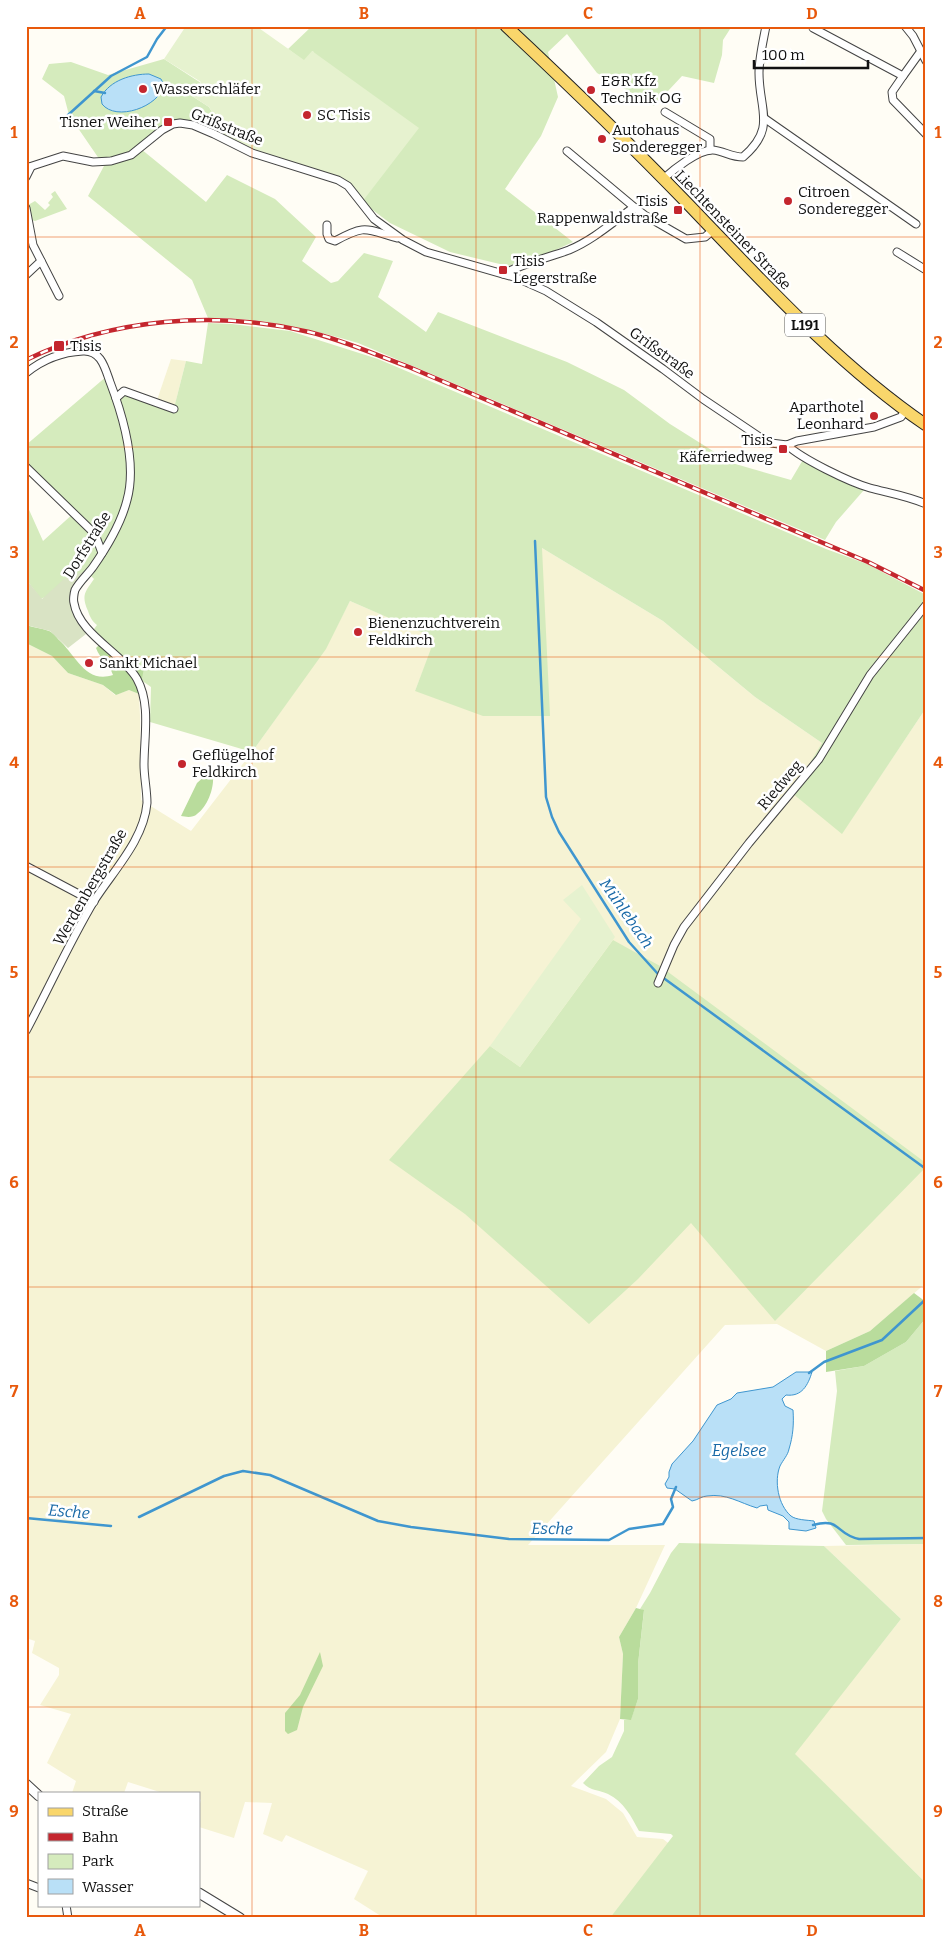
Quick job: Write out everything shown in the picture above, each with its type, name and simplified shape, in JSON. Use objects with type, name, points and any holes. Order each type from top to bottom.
[{"type":"main road","name":"Liechtensteiner Straße","points":[[506,26],[663,179],[816,336],[858,374],[926,425]]},
{"type":"street","points":[[663,179],[683,163],[710,150],[720,151],[733,157],[743,157],[756,143],[763,130],[764,118],[759,72],[766,26]]},
{"type":"street","points":[[905,26],[914,36],[926,61]]},
{"type":"street","points":[[814,27],[903,76]]},
{"type":"street","points":[[921,51],[892,92],[893,100],[926,134]]},
{"type":"street","points":[[666,112],[710,139],[710,150]]},
{"type":"street","points":[[764,118],[916,224]]},
{"type":"street","name":"Grißstraße","points":[[29,167],[63,156],[93,162],[111,161],[131,155],[162,130],[173,124],[193,125],[252,153],[338,180],[348,186],[374,220],[403,240]]},
{"type":"street","points":[[567,151],[646,216],[686,239],[705,237],[713,230]]},
{"type":"street","points":[[26,177],[29,167]]},
{"type":"street","points":[[503,274],[516,267],[569,250],[585,242],[634,207]]},
{"type":"street","points":[[26,208],[33,245],[59,296]]},
{"type":"street","name":"Grißstraße","points":[[327,225],[329,239],[335,241],[353,231],[366,228],[403,240],[434,255],[503,274],[539,288],[576,308],[722,413],[771,443],[787,444],[874,427],[901,417],[905,410]]},
{"type":"street","points":[[897,252],[926,270]]},
{"type":"street","points":[[26,275],[41,261]]},
{"type":"street","name":"Dorfstraße","points":[[26,374],[54,357],[74,351],[90,350],[97,354],[105,367],[116,398],[127,440],[129,490],[125,508],[112,537],[75,590],[74,602],[78,615],[94,636],[118,656],[136,678],[141,689]]},
{"type":"street","points":[[116,398],[124,391],[174,409]]},
{"type":"street","points":[[787,444],[805,457],[856,484],[899,494],[926,504]]},
{"type":"street","points":[[26,467],[96,534],[102,553]]},
{"type":"street","points":[[98,539],[112,537]]},
{"type":"street","name":"Riedweg","points":[[660,978],[684,926],[819,759],[870,675],[926,606]]},
{"type":"street","name":"Werdenbergstraße","points":[[26,1031],[94,902],[137,835],[143,818],[146,802],[144,767],[145,700],[141,689]]},
{"type":"street","points":[[26,866],[94,902]]},
{"type":"street","points":[[26,1784],[38,1795]]},
{"type":"street","points":[[26,1883],[38,1888]]},
{"type":"street","points":[[200,1894],[240,1918]]},
{"type":"shaded area","points":[[171,359],[186,361],[174,408],[156,403]]},
{"type":"shaded area","points":[[542,548],[663,621],[755,697],[822,743],[842,833],[926,708],[926,1283],[870,1331],[826,1351],[777,1324],[725,1325],[528,1545],[665,1545],[636,1608],[619,1637],[623,1654],[620,1719],[606,1752],[571,1786],[606,1799],[623,1813],[637,1837],[663,1839],[695,1864],[722,1918],[384,1918],[354,1899],[368,1871],[286,1835],[282,1842],[263,1834],[272,1803],[245,1802],[234,1838],[200,1827],[200,1792],[160,1792],[128,1782],[124,1792],[72,1792],[76,1781],[47,1763],[71,1714],[40,1705],[59,1675],[59,1668],[32,1653],[35,1641],[26,1638],[26,643],[52,656],[68,673],[103,685],[115,695],[129,690],[139,694],[141,800],[191,831],[252,752],[325,649],[350,601],[436,638],[415,691]]},
{"type":"shaded area","points":[[926,1544],[926,1883],[794,1754],[901,1619],[824,1546]]},
{"type":"green space","name":"SC Tisis","points":[[186,26],[256,26],[304,60],[312,51],[419,128],[362,202],[348,186],[275,160],[215,133],[219,123],[209,107],[192,96],[201,82],[164,59]]},
{"type":"green space","points":[[312,26],[732,26],[723,40],[722,55],[714,83],[682,76],[654,106],[597,73],[567,34],[548,52],[558,97],[541,136],[505,189],[573,242],[547,254],[508,266],[450,252],[390,223],[362,202],[313,51],[304,61],[288,49]]},
{"type":"green space","points":[[164,59],[201,83],[192,96],[209,107],[219,123],[215,133],[193,124],[172,125],[141,149],[206,202],[227,175],[275,199],[316,237],[302,261],[331,283],[338,281],[364,253],[393,261],[378,297],[426,332],[438,312],[567,362],[624,390],[670,424],[732,463],[791,480],[804,458],[864,490],[836,522],[825,540],[358,343],[284,325],[227,318],[208,318],[192,280],[88,196],[104,166],[69,115],[64,96],[42,79],[49,64],[71,62],[108,75]]},
{"type":"green space","points":[[55,191],[67,209],[35,221],[31,220],[28,205],[35,201],[45,210],[50,205],[48,203],[53,197],[51,194]]},
{"type":"green space","points":[[208,323],[290,331],[378,359],[826,549],[867,564],[926,595],[926,708],[842,834],[792,793],[822,743],[755,697],[663,621],[542,548],[550,716],[483,716],[415,691],[435,638],[350,601],[326,649],[252,752],[150,722],[151,687],[141,680],[143,668],[101,643],[94,629],[97,625],[92,620],[84,597],[94,579],[90,575],[41,599],[26,579],[26,503],[43,541],[75,512],[26,464],[26,445],[107,376],[115,397],[124,392],[174,408],[186,361],[202,364]]},
{"type":"green space","points":[[91,569],[74,590],[78,615],[86,634],[68,648],[50,631],[26,625],[26,579],[42,599],[64,579]]},
{"type":"green space","points":[[26,625],[51,632],[88,672],[95,675],[103,677],[113,675],[96,648],[101,643],[144,668],[139,694],[129,690],[116,695],[103,685],[68,673],[52,656],[26,643]]},
{"type":"green space","points":[[206,775],[213,777],[207,802],[201,811],[195,815],[189,817],[181,816],[197,783]]},
{"type":"green space","points":[[582,885],[615,937],[520,1067],[490,1046],[581,919],[563,900]]},
{"type":"green space","points":[[613,940],[660,966],[926,1163],[926,1167],[775,1321],[691,1223],[638,1279],[589,1324],[465,1214],[389,1160],[490,1046],[520,1067]]},
{"type":"green space","points":[[914,1293],[926,1302],[926,1318],[906,1342],[864,1366],[826,1372],[826,1351],[870,1331]]},
{"type":"green space","points":[[926,1318],[926,1544],[846,1545],[822,1511],[837,1391],[835,1371],[864,1366],[906,1342]]},
{"type":"green space","points":[[679,1543],[824,1546],[901,1619],[795,1754],[926,1883],[926,1918],[610,1918],[673,1836],[671,1834],[639,1831],[623,1805],[614,1797],[592,1789],[583,1783],[599,1766],[612,1757],[624,1731],[624,1720],[631,1719],[638,1699],[638,1664],[644,1611],[640,1609],[671,1553]]},
{"type":"green space","points":[[636,1608],[644,1610],[638,1664],[638,1699],[631,1720],[620,1719],[623,1654],[619,1637]]},
{"type":"green space","points":[[320,1652],[323,1666],[303,1707],[297,1730],[288,1734],[285,1731],[285,1713],[300,1695]]},
{"type":"water","points":[[149,74],[161,79],[164,85],[154,100],[136,110],[126,112],[108,109],[102,104],[101,97],[116,82],[136,75]]},
{"type":"water","name":"Egelsee","points":[[796,1372],[812,1372],[804,1389],[796,1394],[786,1395],[782,1399],[785,1406],[793,1410],[793,1425],[787,1455],[778,1472],[777,1486],[783,1506],[791,1516],[802,1520],[814,1521],[816,1528],[806,1531],[789,1529],[789,1522],[783,1516],[768,1510],[767,1505],[757,1508],[727,1497],[714,1495],[692,1501],[675,1489],[667,1488],[665,1484],[672,1464],[693,1441],[717,1405],[731,1399],[737,1393],[773,1387]]},
{"type":"waterway","name":"Mühlebach","points":[[63,121],[111,76],[147,57],[167,26]]},
{"type":"waterway","name":"Mühlebach","points":[[94,91],[105,93]]},
{"type":"waterway","name":"Mühlebach","points":[[535,541],[546,797],[559,832],[629,942],[658,974],[926,1169]]},
{"type":"waterway","name":"Mühlebach","points":[[809,1373],[824,1362],[882,1340],[926,1299]]},
{"type":"waterway","name":"Esche","points":[[139,1517],[224,1476],[243,1471],[270,1475],[378,1521],[509,1539],[609,1540],[629,1529],[663,1524],[673,1507],[671,1499],[676,1487]]},
{"type":"waterway","name":"Esche","points":[[26,1518],[111,1526]]},
{"type":"waterway","name":"Esche","points":[[813,1525],[829,1523],[851,1537],[859,1539],[926,1538]]},
{"type":"railway","points":[[26,360],[59,346],[93,335],[165,322],[201,320],[238,321],[274,325],[322,335],[409,367],[868,562],[926,591]]},
{"type":"place","name":"Wasserschläfer","points":[[143,89]]},
{"type":"place","name":"E&R Kfz Technik OG","points":[[591,90]]},
{"type":"place","name":"SC Tisis","points":[[307,115]]},
{"type":"place","name":"Tisner Weiher","points":[[168,122]]},
{"type":"place","name":"Autohaus Sonderegger","points":[[602,139]]},
{"type":"place","name":"Citroen Sonderegger","points":[[788,201]]},
{"type":"place","name":"Tisis Rappenwaldstraße","points":[[678,210]]},
{"type":"place","name":"Tisis Legerstraße","points":[[503,270]]},
{"type":"place","name":"Tisis","points":[[59,346]]},
{"type":"place","name":"Aparthotel Leonhard","points":[[874,416]]},
{"type":"place","name":"Tisis Käferriedweg","points":[[783,449]]},
{"type":"place","name":"Bienenzuchtverein Feldkirch","points":[[358,632]]},
{"type":"place","name":"Sankt Michael","points":[[89,663]]},
{"type":"place","name":"Geflügelhof Feldkirch","points":[[182,764]]}]
